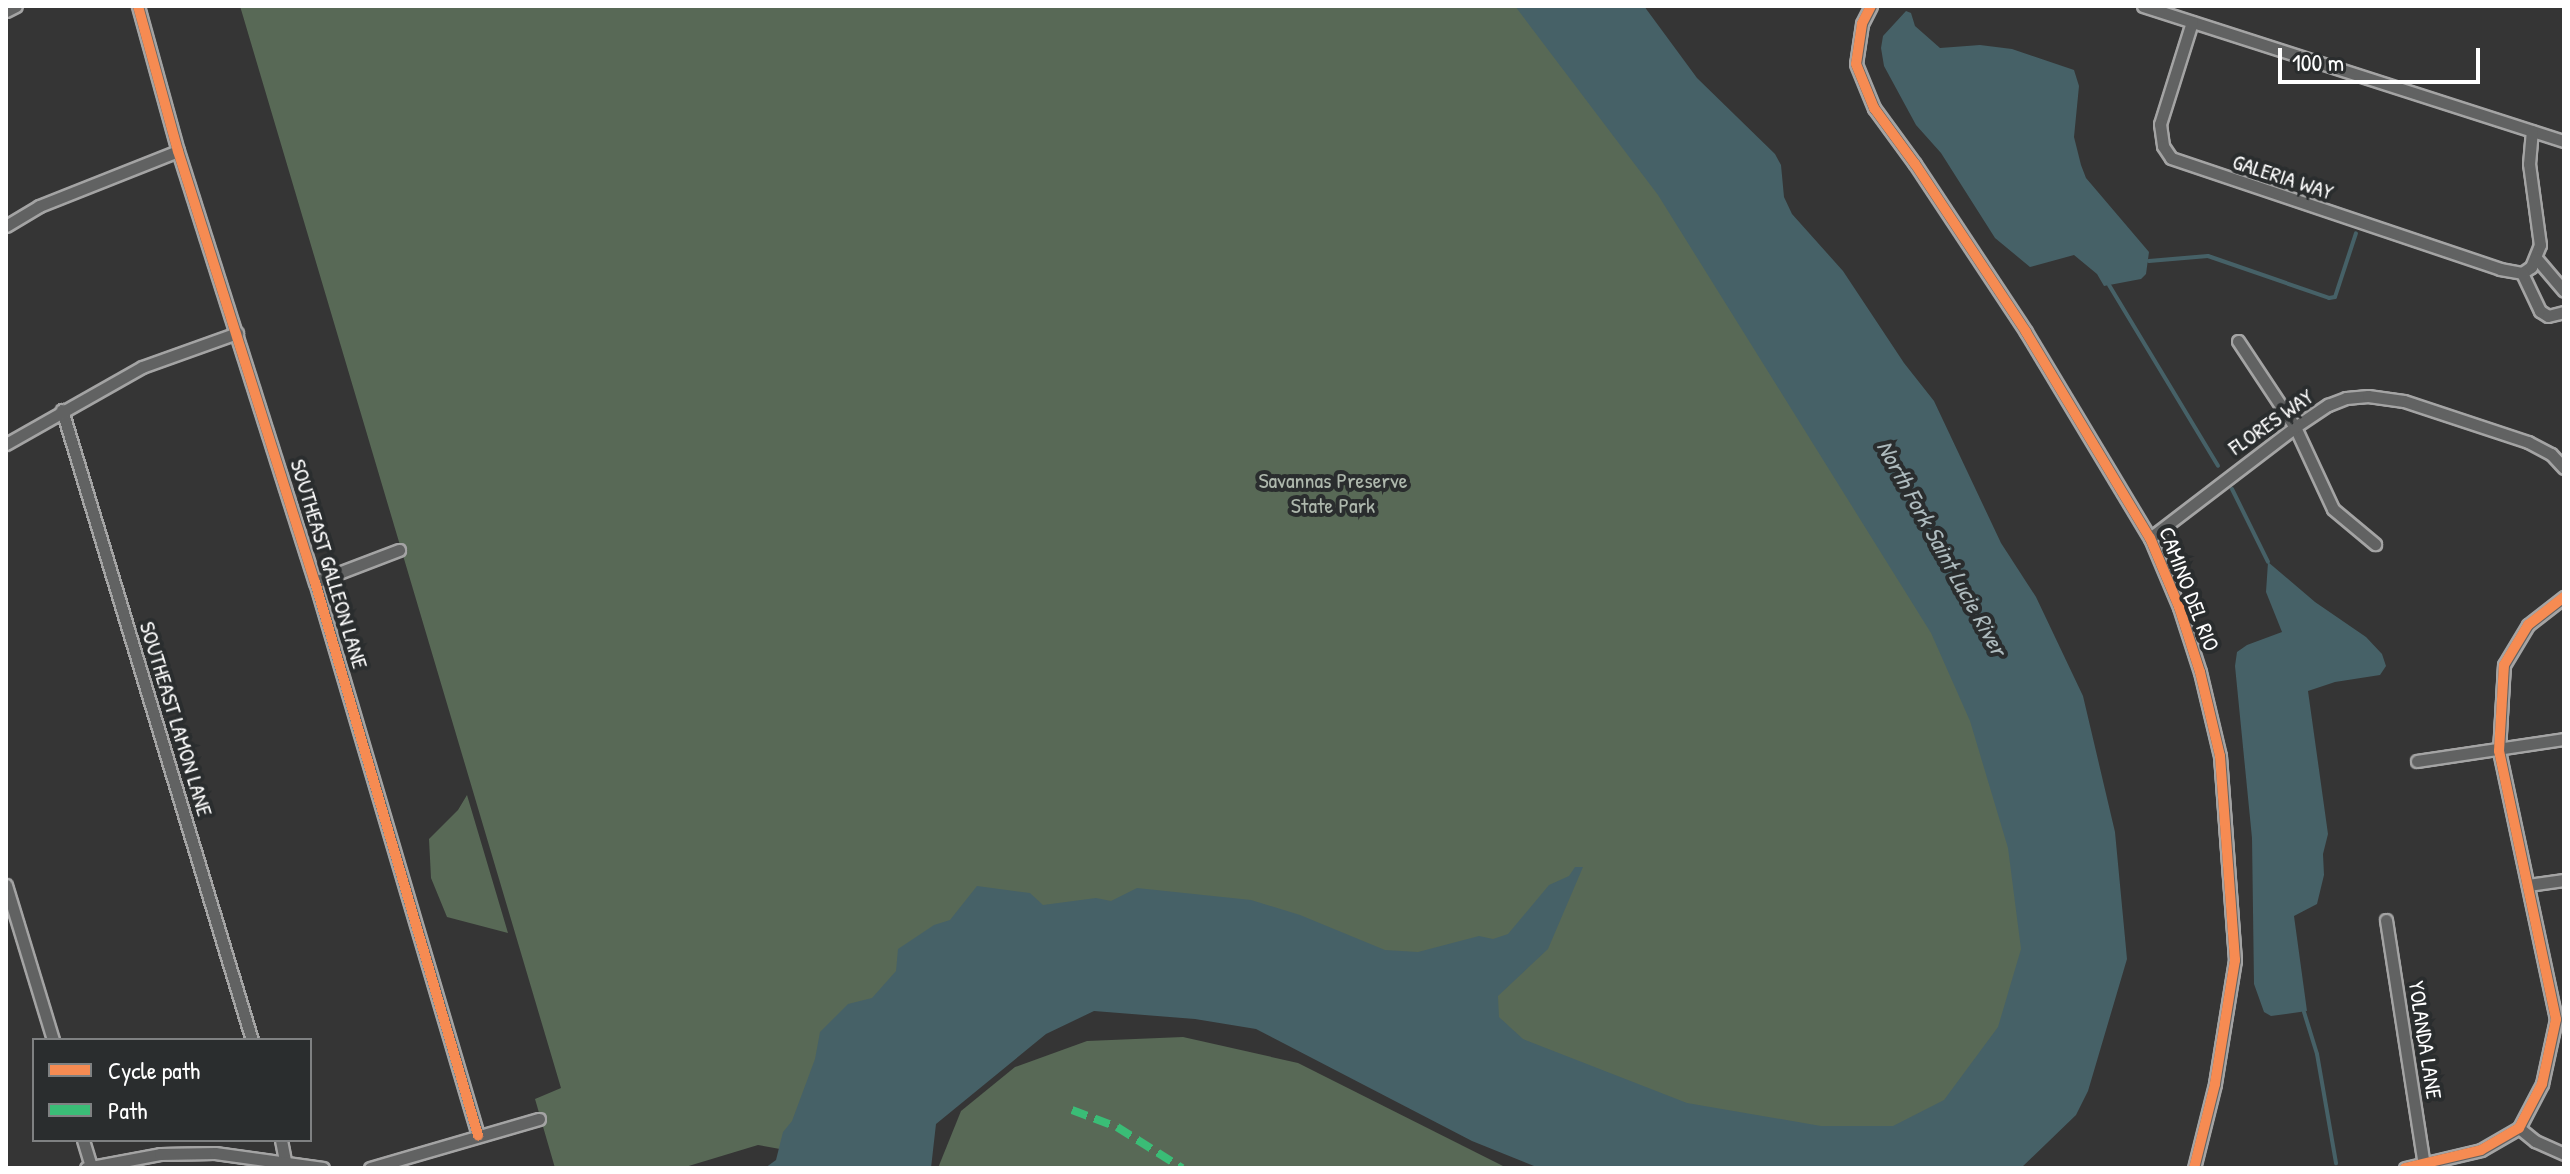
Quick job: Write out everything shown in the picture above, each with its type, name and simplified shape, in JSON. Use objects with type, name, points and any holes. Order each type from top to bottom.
[{"type":"street","points":[[6,11],[16,6]]},
{"type":"street","name":"SOUTHEAST GALLEON LANE","points":[[138,6],[178,151],[315,582],[478,1135]]},
{"type":"street","name":"CAMINO DEL RIO","points":[[1871,6],[1862,24],[1856,64],[1874,108],[1915,164],[2026,332],[2150,538],[2179,607],[2213,728],[2220,756],[2235,960],[2215,1084],[2194,1168]]},
{"type":"street","points":[[2143,6],[2564,141]]},
{"type":"street","name":"GALERIA WAY","points":[[2192,22],[2160,124],[2163,146],[2171,158],[2500,269],[2522,273]]},
{"type":"street","points":[[2532,131],[2529,164],[2540,245],[2531,267],[2522,273],[2540,311],[2548,316],[2564,312]]},
{"type":"street","points":[[6,226],[39,206],[178,151]]},
{"type":"street","points":[[2536,258],[2564,291]]},
{"type":"street","points":[[6,444],[142,367],[237,333]]},
{"type":"street","points":[[2238,341],[2295,427],[2333,509],[2375,544]]},
{"type":"street","name":"FLORES WAY","points":[[2150,538],[2295,427],[2337,401],[2368,396],[2392,398],[2528,442],[2551,454],[2564,468]]},
{"type":"street","name":"SOUTHEAST LAMON LANE","points":[[62,410],[251,1038]]},
{"type":"street","points":[[315,582],[399,550]]},
{"type":"street","points":[[2405,1168],[2481,1150],[2519,1128],[2542,1084],[2560,1018],[2499,751],[2504,665],[2528,625],[2564,597]]},
{"type":"street","points":[[2417,761],[2564,739]]},
{"type":"street","points":[[2528,885],[2564,880]]},
{"type":"street","points":[[6,885],[52,1038]]},
{"type":"street","name":"YOLANDA LANE","points":[[2386,920],[2424,1165]]},
{"type":"street","points":[[370,1168],[539,1119]]},
{"type":"street","points":[[2519,1128],[2535,1141],[2564,1154]]},
{"type":"street","points":[[83,1142],[88,1167],[160,1154],[201,1153],[323,1168]]},
{"type":"street","points":[[281,1142],[285,1161]]},
{"type":"green space","name":"Savannas Preserve State Park","points":[[240,6],[1578,6],[2048,718],[2038,1044],[1880,1167],[1051,938],[824,1157],[758,1145],[682,1168],[555,1168],[535,1099],[561,1088]]},
{"type":"green space","points":[[467,795],[508,933],[447,917],[431,878],[429,839],[458,810]]},
{"type":"green space","points":[[1183,1037],[1298,1063],[1507,1168],[938,1168],[961,1111],[1015,1067],[1087,1041]]},
{"type":"water","name":"North Fork Saint Lucie River","points":[[1515,6],[1644,6],[1697,78],[1775,154],[1781,165],[1784,197],[1792,214],[1843,271],[1904,363],[1934,401],[2001,543],[2036,597],[2083,696],[2115,832],[2127,959],[2088,1091],[2076,1115],[2021,1168],[1539,1168],[1472,1141],[1256,1029],[1195,1019],[1094,1011],[1046,1034],[936,1124],[931,1168],[765,1168],[776,1160],[783,1132],[792,1121],[815,1059],[820,1032],[848,1004],[872,998],[896,971],[898,949],[934,925],[950,920],[977,886],[1030,893],[1043,905],[1096,898],[1111,901],[1137,888],[1251,900],[1300,915],[1385,950],[1418,952],[1479,936],[1493,939],[1508,934],[1549,885],[1569,876],[1575,867],[1583,867],[1548,949],[1498,996],[1499,1017],[1523,1039],[1687,1103],[1821,1126],[1893,1126],[1944,1100],[1998,1027],[2021,949],[2008,848],[1970,721],[1931,633],[1658,195]]},
{"type":"water","points":[[1906,11],[1911,13],[1915,26],[1940,48],[1980,45],[2012,49],[2074,70],[2079,86],[2074,137],[2081,165],[2086,178],[2149,252],[2146,274],[2141,279],[2104,286],[2097,274],[2074,255],[2030,267],[1995,238],[1941,153],[1916,125],[1884,66],[1883,36]]},
{"type":"water","points":[[2268,562],[2315,602],[2366,637],[2382,654],[2386,666],[2380,675],[2335,682],[2308,691],[2328,834],[2323,854],[2324,875],[2317,904],[2294,916],[2307,1011],[2271,1016],[2264,1012],[2254,984],[2252,838],[2235,666],[2237,652],[2282,632],[2266,592]]},
{"type":"waterway","points":[[2149,261],[2208,256],[2329,298],[2335,297],[2356,233]]},
{"type":"waterway","points":[[2109,285],[2218,466]]},
{"type":"waterway","points":[[2232,489],[2268,562]]},
{"type":"waterway","points":[[2304,1012],[2317,1054],[2336,1163]]},
{"type":"marked path","points":[[1072,1110],[1117,1127],[1182,1168]]},
{"type":"cycle path","points":[[138,6],[178,151],[315,582],[478,1135]]},
{"type":"cycle path","points":[[1871,6],[1862,24],[1856,64],[1874,108],[1915,164],[2026,332],[2150,538],[2179,607],[2200,672],[2220,756],[2235,960],[2215,1084],[2194,1168]]},
{"type":"cycle path","points":[[2405,1168],[2481,1150],[2519,1128],[2542,1084],[2556,1019],[2499,751],[2504,665],[2528,625],[2564,597]]}]
